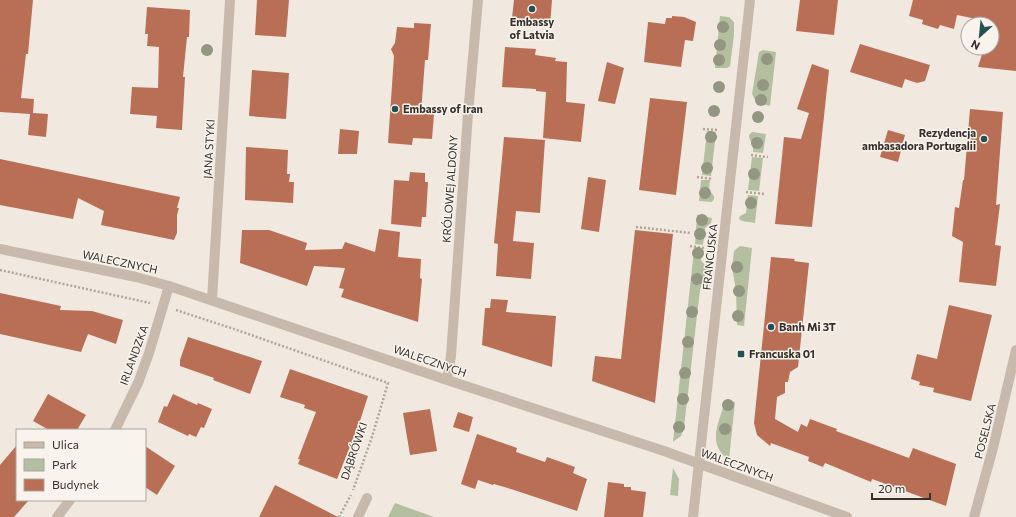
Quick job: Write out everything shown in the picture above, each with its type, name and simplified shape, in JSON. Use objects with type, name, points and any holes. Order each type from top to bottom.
[{"type":"street","name":"JANA STYKI","points":[[212,300],[230,0]]},
{"type":"street","name":"KRÓLOWEJ ALDONY","points":[[447,380],[451,356],[467,122],[478,0]]},
{"type":"street","name":"FRANCUSKA","points":[[693,517],[750,0]]},
{"type":"street","name":"WALECZNYCH","points":[[0,249],[136,277],[170,286],[447,380],[657,449],[847,517]]},
{"type":"street","name":"IRLANDZKA","points":[[115,429],[138,383],[170,286]]},
{"type":"street","name":"POSELSKA","points":[[974,517],[994,443],[1016,350]]},
{"type":"street","points":[[358,517],[367,498]]},
{"type":"street","points":[[57,517],[69,501]]},
{"type":"path","points":[[703,128],[717,130]]},
{"type":"path","points":[[751,155],[768,157]]},
{"type":"path","points":[[697,177],[712,179]]},
{"type":"path","points":[[746,192],[764,194]]},
{"type":"path","points":[[636,227],[691,233]]},
{"type":"path","points":[[690,246],[704,248]]},
{"type":"path","points":[[0,270],[163,306]]},
{"type":"path","name":"DĄBRÓWKI","points":[[163,306],[234,329],[388,383],[372,437],[352,492],[367,498]]},
{"type":"path","points":[[339,517],[352,492]]},
{"type":"green space","points":[[720,16],[729,17],[734,22],[730,66],[727,68],[715,68]]},
{"type":"green space","points":[[763,50],[776,52],[770,106],[756,102],[752,94],[759,52]]},
{"type":"green space","points":[[707,131],[716,132],[711,176],[702,175]]},
{"type":"green space","points":[[752,132],[766,134],[763,153],[753,152],[753,146],[749,135]]},
{"type":"green space","points":[[752,157],[763,158],[759,191],[748,190]]},
{"type":"green space","points":[[701,180],[710,180],[709,190],[714,196],[712,202],[699,201]]},
{"type":"green space","points":[[748,195],[758,196],[755,223],[742,221],[739,219],[740,216],[746,213]]},
{"type":"green space","points":[[697,215],[712,218],[711,223],[705,228],[703,245],[695,244]]},
{"type":"green space","points":[[740,246],[752,248],[744,326],[737,325],[736,290],[732,268],[734,251]]},
{"type":"green space","points":[[694,250],[702,251],[701,260],[707,268],[700,290],[684,427],[681,436],[673,442]]},
{"type":"green space","points":[[725,401],[735,402],[729,460],[722,454],[716,440],[716,433]]},
{"type":"green space","points":[[673,468],[679,479],[678,496],[670,495]]},
{"type":"green space","points":[[395,503],[434,517],[388,517]]},
{"type":"building","points":[[0,0],[33,0],[28,54],[26,54],[21,98],[34,99],[33,113],[48,114],[46,137],[28,135],[30,114],[0,112]]},
{"type":"building","points":[[257,0],[289,0],[286,37],[255,35]]},
{"type":"building","name":"Embassy of Latvia","points":[[514,0],[552,0],[550,26],[530,24],[530,19],[512,18]]},
{"type":"building","points":[[800,0],[838,0],[834,35],[796,31]]},
{"type":"building","points":[[913,0],[1016,0],[1016,71],[978,67],[981,56],[1000,56],[1000,16],[957,15],[954,29],[940,25],[938,29],[922,24],[923,20],[909,16]]},
{"type":"building","points":[[147,7],[190,10],[189,37],[187,37],[183,77],[185,77],[182,130],[156,128],[157,116],[130,114],[132,87],[158,88],[159,47],[147,46],[148,34],[145,34]]},
{"type":"building","points":[[672,16],[684,17],[696,22],[693,41],[685,40],[681,67],[644,62],[648,22],[665,24],[666,18],[672,18]]},
{"type":"building","points":[[414,23],[431,24],[428,60],[425,60],[421,113],[434,114],[432,139],[413,138],[412,145],[388,143],[394,56],[391,49],[395,43],[397,27],[414,28]]},
{"type":"building","points":[[860,44],[930,65],[925,81],[917,83],[905,79],[902,88],[850,72]]},
{"type":"building","points":[[505,47],[536,49],[535,55],[556,58],[555,61],[567,62],[566,102],[585,104],[581,142],[543,138],[546,92],[536,91],[536,89],[502,87]]},
{"type":"building","points":[[607,62],[624,68],[615,104],[598,101]]},
{"type":"building","points":[[812,64],[829,70],[812,227],[775,224],[784,137],[801,139],[809,113],[797,109]]},
{"type":"building","points":[[252,70],[289,73],[286,119],[249,116]]},
{"type":"building","points":[[650,98],[687,102],[676,195],[639,190]]},
{"type":"building","points":[[970,109],[1003,112],[996,205],[1000,204],[995,245],[1001,246],[996,286],[959,282],[963,242],[952,236],[955,207],[959,208],[964,180]]},
{"type":"building","points":[[340,129],[359,131],[357,154],[338,154]]},
{"type":"building","points":[[888,130],[905,135],[898,162],[880,157]]},
{"type":"building","points":[[504,137],[545,140],[540,213],[516,211],[513,241],[534,243],[531,279],[496,276],[498,244],[494,243]]},
{"type":"building","points":[[246,147],[288,150],[287,174],[290,174],[289,182],[294,182],[293,203],[245,200]]},
{"type":"building","points":[[0,159],[180,197],[177,208],[179,208],[177,215],[177,233],[174,240],[101,225],[104,211],[78,198],[73,219],[0,205]]},
{"type":"building","points":[[410,172],[425,173],[425,182],[428,182],[426,217],[422,217],[421,227],[391,224],[394,180],[409,181]]},
{"type":"building","points":[[588,177],[606,180],[599,232],[581,229]]},
{"type":"building","points":[[379,229],[400,232],[398,257],[421,259],[420,278],[422,279],[418,322],[341,297],[344,289],[339,288],[345,268],[314,266],[307,286],[240,263],[242,230],[269,230],[307,243],[305,250],[342,249],[345,242],[375,252]]},
{"type":"building","points":[[635,230],[673,234],[655,403],[592,381],[595,356],[621,359]]},
{"type":"building","points":[[771,257],[795,259],[794,261],[809,263],[798,367],[790,372],[788,382],[785,382],[785,393],[777,397],[775,419],[798,432],[801,424],[807,427],[810,419],[837,429],[836,431],[909,458],[913,448],[956,464],[946,506],[872,479],[871,482],[825,463],[823,467],[808,461],[809,457],[771,443],[770,446],[757,435],[754,423]]},
{"type":"building","points":[[0,293],[61,306],[60,310],[92,311],[123,320],[116,344],[88,334],[81,352],[0,334]]},
{"type":"building","points":[[491,299],[508,300],[506,312],[556,316],[552,367],[482,345],[485,308],[490,308]]},
{"type":"building","points":[[949,305],[992,315],[971,401],[933,392],[934,388],[919,385],[920,382],[911,379],[917,354],[937,359]]},
{"type":"building","points":[[188,337],[262,361],[250,394],[213,380],[214,378],[180,366],[180,360]]},
{"type":"building","points":[[290,369],[368,396],[359,424],[337,479],[298,464],[300,459],[298,459],[316,412],[304,408],[305,405],[280,397]]},
{"type":"building","points":[[48,394],[86,415],[78,429],[47,429],[33,421]]},
{"type":"building","points":[[173,394],[197,405],[198,403],[212,409],[204,428],[201,427],[196,437],[189,434],[188,436],[158,422],[164,406],[167,407]]},
{"type":"building","points":[[430,409],[437,451],[410,455],[403,413]]},
{"type":"building","points":[[458,412],[473,417],[469,432],[453,427]]},
{"type":"building","points":[[477,434],[517,448],[516,452],[545,462],[547,457],[575,467],[573,473],[587,479],[577,511],[514,490],[478,480],[475,489],[461,484]]},
{"type":"building","points":[[16,446],[16,501],[28,501],[14,517],[0,517],[0,465]]},
{"type":"building","points":[[146,447],[175,466],[157,495],[146,488]]},
{"type":"building","points":[[608,482],[624,484],[624,487],[631,487],[631,490],[646,492],[643,517],[604,517]]},
{"type":"building","points":[[275,485],[295,495],[338,517],[259,517]]},
{"type":"place","name":"Embassy of Latvia","points":[[532,9]]},
{"type":"place","name":"Embassy of Iran","points":[[395,109]]},
{"type":"place","name":"Rezydencja ambasadora Portugalii","points":[[984,139]]},
{"type":"place","name":"Banh Mi 3T","points":[[771,327]]},
{"type":"place","name":"Francuska 01","points":[[741,354]]}]
